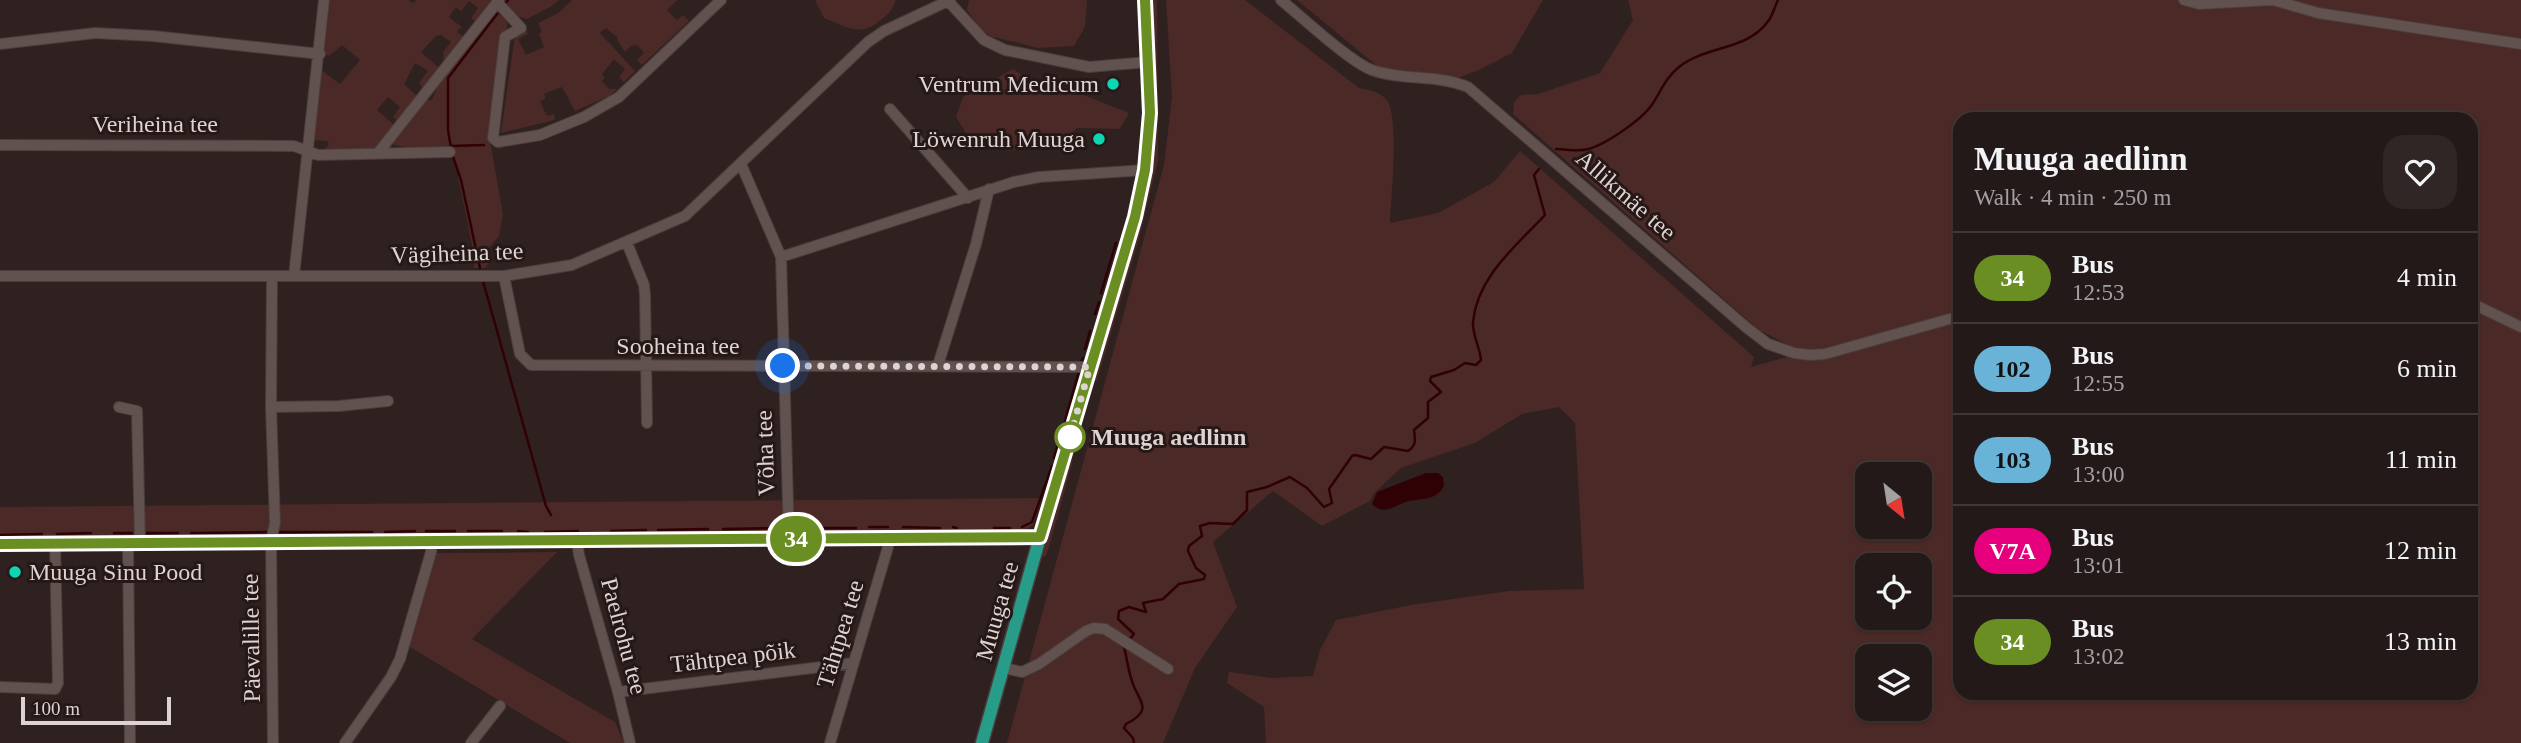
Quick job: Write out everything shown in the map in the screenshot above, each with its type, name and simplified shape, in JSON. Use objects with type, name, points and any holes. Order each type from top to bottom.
[{"type":"main road","name":"Muuga tee","points":[[982,743],[1135,217],[1145,170],[1150,113],[1145,0]]},
{"type":"street","points":[[294,276],[324,0]]},
{"type":"street","points":[[378,153],[498,1],[521,28],[505,37],[493,138],[498,142],[540,135],[584,117],[619,97],[721,0]]},
{"type":"street","name":"Allikmäe tee","points":[[1281,0],[1356,61],[1371,69],[1430,77],[1468,87],[1768,344],[1794,353],[1825,354],[1953,318]]},
{"type":"street","points":[[2184,0],[2199,4],[2273,0],[2318,13],[2521,44]]},
{"type":"street","points":[[949,1],[984,40],[1005,50],[1089,67],[1149,62]]},
{"type":"street","name":"Vägiheina tee","points":[[0,276],[504,276],[572,265],[685,216],[868,42],[927,4],[949,1]]},
{"type":"street","points":[[0,44],[107,34],[153,36],[320,54]]},
{"type":"street","points":[[890,109],[968,198]]},
{"type":"street","name":"Veriheina tee","points":[[0,145],[294,146],[309,151]]},
{"type":"street","points":[[309,151],[318,155],[450,152]]},
{"type":"street","name":"Võha tee","points":[[741,164],[781,257],[789,539]]},
{"type":"street","points":[[781,257],[989,189],[1039,177],[1145,170]]},
{"type":"street","points":[[938,365],[976,244],[989,189]]},
{"type":"street","points":[[627,243],[644,285],[647,423]]},
{"type":"street","name":"Päevalille tee","points":[[272,276],[271,407],[275,523],[271,541],[273,743]]},
{"type":"street","name":"Sooheina tee","points":[[504,276],[518,348],[525,362],[539,366],[1090,367]]},
{"type":"street","points":[[2478,306],[2521,327]]},
{"type":"street","points":[[271,407],[339,406],[388,401]]},
{"type":"street","points":[[119,407],[137,411],[140,542]]},
{"type":"street","points":[[0,544],[1040,537]]},
{"type":"street","name":"Tähtpea tee","points":[[830,743],[888,547],[888,538]]},
{"type":"street","points":[[345,743],[391,677],[400,659],[432,541]]},
{"type":"street","name":"Paelrohu tee","points":[[577,541],[630,743]]},
{"type":"street","points":[[128,542],[130,743]]},
{"type":"street","points":[[0,687],[55,689],[58,683],[55,543]]},
{"type":"street","points":[[1004,668],[1022,671],[1031,668],[1094,628],[1105,629],[1168,669]]},
{"type":"street","name":"Tähtpea põik","points":[[618,692],[853,663]]},
{"type":"street","points":[[471,743],[500,706]]},
{"type":"shaded area","points":[[330,0],[408,0],[413,3],[416,0],[493,0],[476,22],[471,18],[478,8],[469,1],[461,11],[456,7],[449,17],[463,28],[458,29],[458,33],[465,37],[444,64],[443,52],[451,42],[441,35],[436,36],[421,52],[440,69],[424,89],[419,83],[428,71],[415,63],[404,84],[418,97],[399,121],[393,117],[400,107],[388,97],[377,110],[395,126],[376,150],[324,150],[329,144],[327,141],[312,140],[320,69],[340,84],[360,60],[342,45],[329,56],[324,53]]},
{"type":"shaded area","points":[[503,0],[559,0],[527,19],[513,15]]},
{"type":"shaded area","points":[[572,0],[677,0],[667,10],[677,20],[683,15],[689,21],[642,65],[637,60],[644,53],[637,45],[631,46],[625,52],[618,38],[606,28],[600,33],[635,71],[624,82],[619,77],[625,69],[614,59],[602,74],[605,78],[602,81],[609,89],[617,89],[609,96],[575,111],[562,87],[544,94],[546,98],[540,101],[547,116],[554,114],[555,120],[501,133],[515,35],[526,29],[528,34],[518,39],[526,55],[544,47],[538,23],[558,13]]},
{"type":"shaded area","points":[[815,0],[896,0],[887,15],[865,29],[858,29],[824,18]]},
{"type":"shaded area","points":[[969,0],[1087,0],[1085,27],[1074,46],[1038,48],[990,36],[979,27],[967,10]]},
{"type":"shaded area","points":[[1152,0],[1157,0],[1158,160],[1138,242],[1095,381],[1092,380],[1150,175],[1155,104]]},
{"type":"shaded area","points":[[1166,0],[1245,0],[1359,88],[1379,94],[1385,99],[1391,112],[1394,142],[1390,223],[1438,213],[1494,182],[1520,151],[1754,357],[1751,367],[1812,350],[1790,346],[1759,330],[1513,114],[1514,102],[1521,95],[1538,94],[1600,73],[1633,20],[1628,0],[2521,0],[2521,743],[1266,743],[1264,707],[1227,683],[1229,672],[1271,678],[1313,676],[1320,650],[1336,620],[1411,605],[1509,591],[1584,589],[1575,423],[1559,407],[1522,414],[1475,443],[1401,468],[1375,492],[1370,501],[1322,526],[1273,491],[1213,542],[1237,607],[1195,668],[1163,743],[1007,743],[1164,165],[1172,97]]},
{"type":"shaded area","points":[[1297,0],[1543,0],[1512,53],[1452,80],[1388,75]]},
{"type":"shaded area","points":[[494,13],[507,22],[507,29],[500,41],[492,97],[490,141],[503,214],[499,236],[488,249],[489,263],[485,268],[474,268],[474,254],[455,162],[445,149],[403,147],[393,144],[393,140],[424,100],[432,100],[440,80]]},
{"type":"shaded area","points":[[1013,69],[1030,80],[1076,92],[1129,113],[1120,129],[1077,128],[1065,140],[1010,151],[972,143],[956,117],[963,97]]},
{"type":"shaded area","points":[[1074,456],[1050,544],[1046,556],[1041,557],[1062,484]]},
{"type":"shaded area","points":[[1426,473],[1438,473],[1443,477],[1444,486],[1436,495],[1387,509],[1380,509],[1372,504],[1377,492]]},
{"type":"shaded area","points":[[1042,498],[1033,525],[1025,530],[0,539],[0,507]]},
{"type":"shaded area","points":[[557,552],[472,639],[615,722],[624,743],[570,743],[408,646],[433,553]]},
{"type":"waterway","points":[[505,4],[508,0]]},
{"type":"waterway","points":[[1556,149],[1588,149],[1604,143],[1622,131],[1646,112],[1674,71],[1690,60],[1750,37],[1769,20],[1778,0]]},
{"type":"waterway","points":[[451,148],[448,130],[448,78],[497,14]]},
{"type":"waterway","points":[[450,146],[484,145]]},
{"type":"waterway","points":[[452,154],[461,180],[480,268]]},
{"type":"waterway","points":[[1129,640],[1134,634],[1118,619],[1119,611],[1129,607],[1146,612],[1143,603],[1163,599],[1179,584],[1204,579],[1205,575],[1196,568],[1188,551],[1189,546],[1202,536],[1200,526],[1210,523],[1233,524],[1247,510],[1247,492],[1290,477],[1307,488],[1324,507],[1332,503],[1329,489],[1352,456],[1371,459],[1384,447],[1408,451],[1411,449],[1415,442],[1414,430],[1428,418],[1428,402],[1441,392],[1430,381],[1431,377],[1454,370],[1465,363],[1476,365],[1481,360],[1473,327],[1476,306],[1500,263],[1545,215],[1534,175],[1539,169]]},
{"type":"waterway","points":[[1101,293],[1116,243]]},
{"type":"waterway","points":[[483,281],[546,506],[551,515]]},
{"type":"waterway","points":[[1095,314],[1099,302]]},
{"type":"waterway","points":[[1085,349],[1090,331]]},
{"type":"waterway","points":[[1081,362],[1083,358]]},
{"type":"waterway","points":[[1065,421],[1079,371]]},
{"type":"waterway","points":[[1054,458],[1061,433]]},
{"type":"waterway","points":[[1022,527],[1032,522],[1052,466]]},
{"type":"waterway","points":[[869,527],[888,527]]},
{"type":"waterway","points":[[903,527],[940,528]]},
{"type":"waterway","points":[[953,527],[957,528]]},
{"type":"waterway","points":[[723,529],[781,528]]},
{"type":"waterway","points":[[797,528],[856,528]]},
{"type":"waterway","points":[[994,528],[1010,528]]},
{"type":"waterway","points":[[658,530],[708,529]]},
{"type":"waterway","points":[[611,531],[646,530]]},
{"type":"waterway","points":[[385,532],[415,531]]},
{"type":"waterway","points":[[426,531],[455,531]]},
{"type":"waterway","points":[[468,531],[502,531]]},
{"type":"waterway","points":[[518,531],[528,532]]},
{"type":"waterway","points":[[545,532],[578,531]]},
{"type":"waterway","points":[[191,533],[267,532]]},
{"type":"waterway","points":[[280,532],[372,532]]},
{"type":"waterway","points":[[57,534],[91,533]]},
{"type":"waterway","points":[[114,533],[132,533]]},
{"type":"waterway","points":[[146,533],[178,533]]},
{"type":"waterway","points":[[0,535],[42,534]]},
{"type":"waterway","points":[[1124,647],[1134,688],[1142,704],[1140,714],[1124,728],[1134,743]]},
{"type":"bus line","name":"34","points":[[0,544],[1040,537],[1135,217],[1145,170],[1150,113],[1145,0]]},
{"type":"place","name":"Ventrum Medicum","points":[[1113,84]]},
{"type":"place","name":"Löwenruh Muuga","points":[[1099,139]]},
{"type":"place","name":"Muuga aedlinn","points":[[1070,437]]},
{"type":"place","name":"Muuga Sinu Pood","points":[[15,572]]},
{"type":"route","points":[[783,366],[1090,367],[1070,437]]}]
